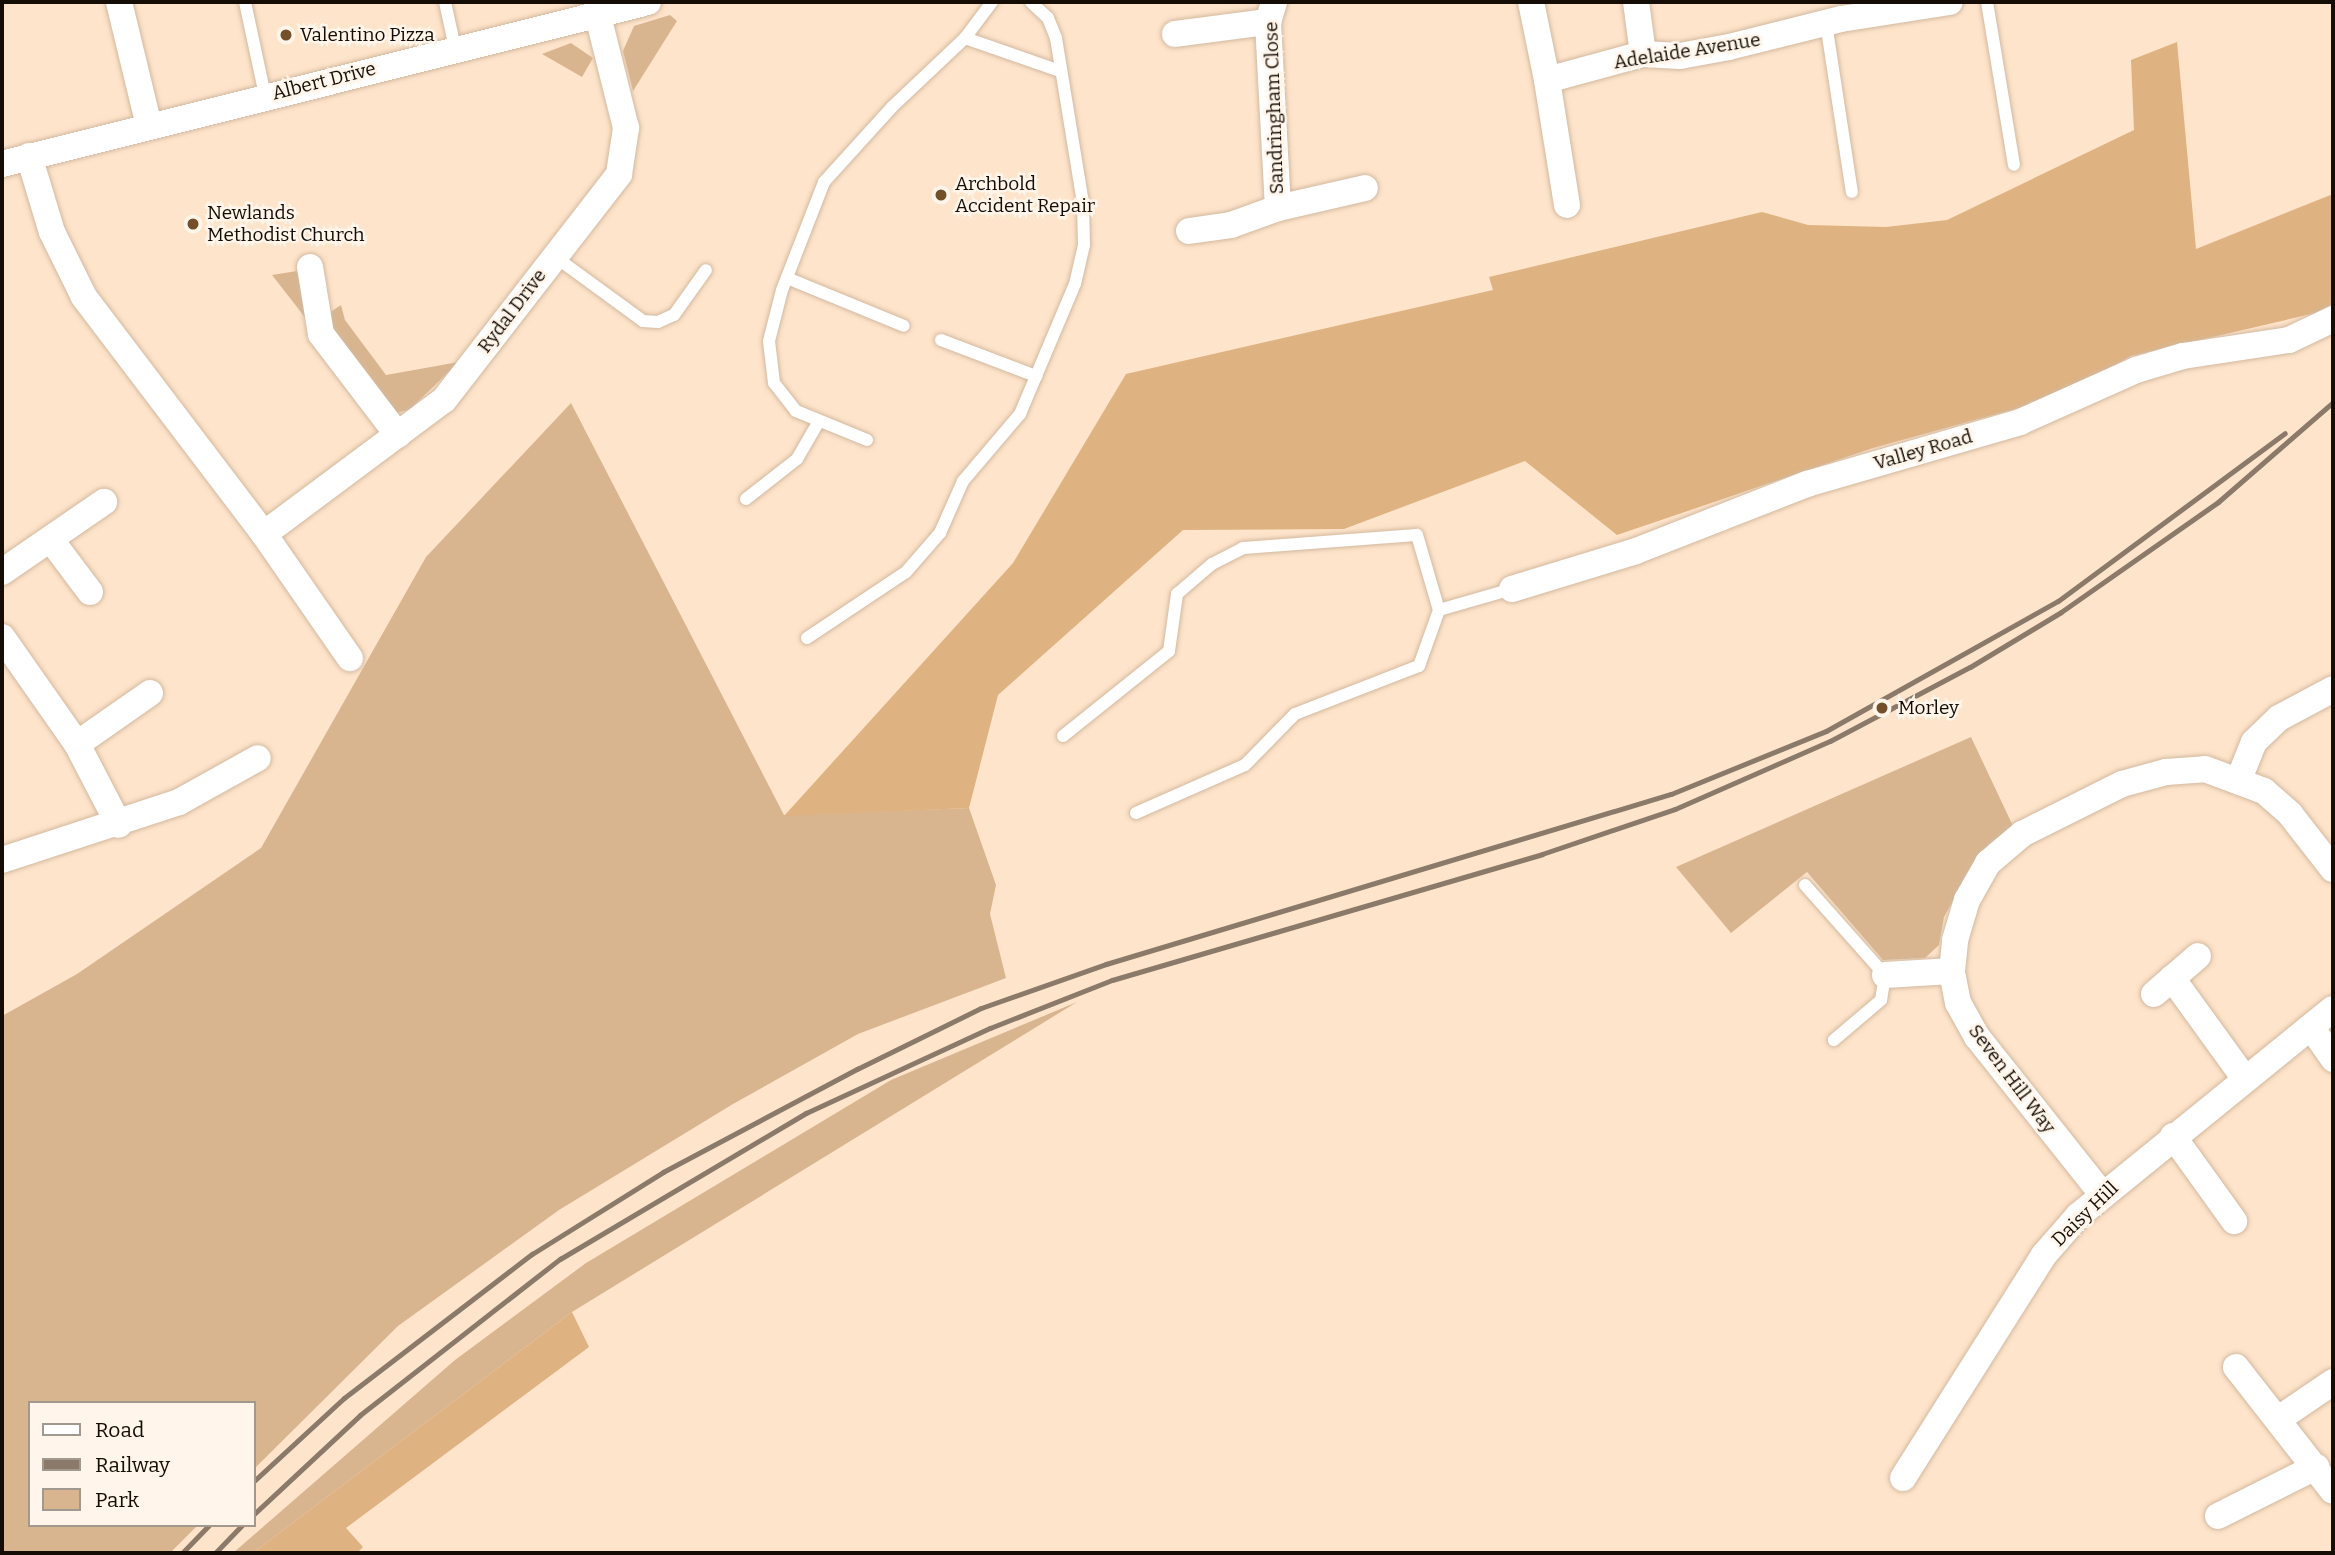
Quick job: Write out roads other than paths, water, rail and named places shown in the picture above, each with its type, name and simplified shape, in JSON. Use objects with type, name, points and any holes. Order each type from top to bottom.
[{"type":"street","points":[[120,2],[149,127]]},
{"type":"street","name":"Albert Drive","points":[[2,163],[265,95],[648,2]]},
{"type":"street","points":[[1531,2],[1547,80],[1567,205]]},
{"type":"street","points":[[1636,2],[1643,54]]},
{"type":"street","name":"Adelaide Avenue","points":[[1547,80],[1643,54],[1680,56],[1717,50],[1826,23],[1954,2]]},
{"type":"street","points":[[1175,34],[1271,12]]},
{"type":"street","name":"Sandringham Close","points":[[1189,231],[1231,225],[1278,208],[1271,12]]},
{"type":"street","name":"Rydal Drive","points":[[264,534],[444,400],[619,174],[626,128],[598,16]]},
{"type":"street","points":[[29,156],[52,232],[84,297],[264,534],[350,658]]},
{"type":"street","points":[[1278,208],[1365,188]]},
{"type":"street","points":[[310,267],[321,334],[398,435]]},
{"type":"street","name":"Valley Road","points":[[1512,589],[1636,551],[1807,484],[2020,422],[2136,370],[2183,356],[2289,340],[2333,319]]},
{"type":"street","points":[[2,572],[104,502]]},
{"type":"street","points":[[51,540],[90,592]]},
{"type":"street","points":[[2,637],[77,744],[119,825]]},
{"type":"street","points":[[2239,779],[2254,742],[2279,718],[2333,689]]},
{"type":"street","points":[[77,744],[150,693]]},
{"type":"street","points":[[2,860],[119,825],[178,802],[258,758]]},
{"type":"street","name":"Seven Hill Way","points":[[2102,1194],[1977,1037],[1958,1003],[1952,971],[1955,940],[1968,900],[1988,863],[2022,834],[2122,784],[2166,772],[2205,769],[2239,779],[2264,791],[2290,814],[2333,869]]},
{"type":"street","points":[[2198,956],[2163,986],[2245,1079]]},
{"type":"street","points":[[1885,975],[1952,971]]},
{"type":"street","name":"Daisy Hill","points":[[1903,1478],[2044,1255],[2102,1194],[2333,1009]]},
{"type":"street","points":[[2311,1027],[2333,1059]]},
{"type":"street","points":[[2173,1136],[2234,1221]]},
{"type":"street","points":[[2236,1367],[2280,1418],[2333,1491]]},
{"type":"street","points":[[2280,1418],[2333,1382]]},
{"type":"street","points":[[2218,1516],[2316,1467]]},
{"type":"lane","points":[[245,2],[265,95]]},
{"type":"lane","points":[[445,2],[455,48]]},
{"type":"lane","points":[[867,440],[796,411],[774,383],[769,341],[787,278],[824,182],[892,107],[965,38],[992,2]]},
{"type":"lane","points":[[807,638],[906,572],[940,534],[963,481],[1020,414],[1075,284],[1084,245],[1083,203],[1056,38],[1048,18],[1031,2]]},
{"type":"lane","points":[[1987,2],[2014,165]]},
{"type":"lane","points":[[1826,23],[1852,192]]},
{"type":"lane","points":[[965,38],[1060,71]]},
{"type":"lane","points":[[554,256],[643,321],[658,322],[674,315],[706,270]]},
{"type":"lane","points":[[787,278],[904,326]]},
{"type":"lane","points":[[941,340],[1036,376]]},
{"type":"lane","points":[[746,499],[797,459],[819,421]]},
{"type":"lane","points":[[1063,736],[1169,651],[1177,594],[1212,564],[1243,548],[1417,535],[1438,610],[1419,666],[1295,714],[1245,765],[1136,813]]},
{"type":"lane","points":[[1438,610],[1512,589]]},
{"type":"lane","points":[[1805,885],[1885,975],[1881,1000],[1834,1040]]},
{"type":"railway","points":[[256,1512],[360,1415],[560,1259],[806,1113],[990,1028],[1112,980],[1542,854],[1675,809],[1830,741],[1970,667],[2061,612],[2218,502],[2333,402]]},
{"type":"railway","points":[[256,1479],[344,1398],[532,1254],[663,1172],[857,1069],[981,1008],[1106,964],[1671,794],[1826,731],[2058,601],[2285,433]]},
{"type":"railway","points":[[182,1553],[207,1527]]},
{"type":"railway","points":[[215,1553],[240,1527]]},
{"type":"place","name":"Valentino Pizza","points":[[286,35]]},
{"type":"place","name":"Archbold Accident Repair","points":[[941,195]]},
{"type":"place","name":"Newlands Methodist Church","points":[[193,224]]},
{"type":"place","name":"Morley","points":[[1882,708]]}]
